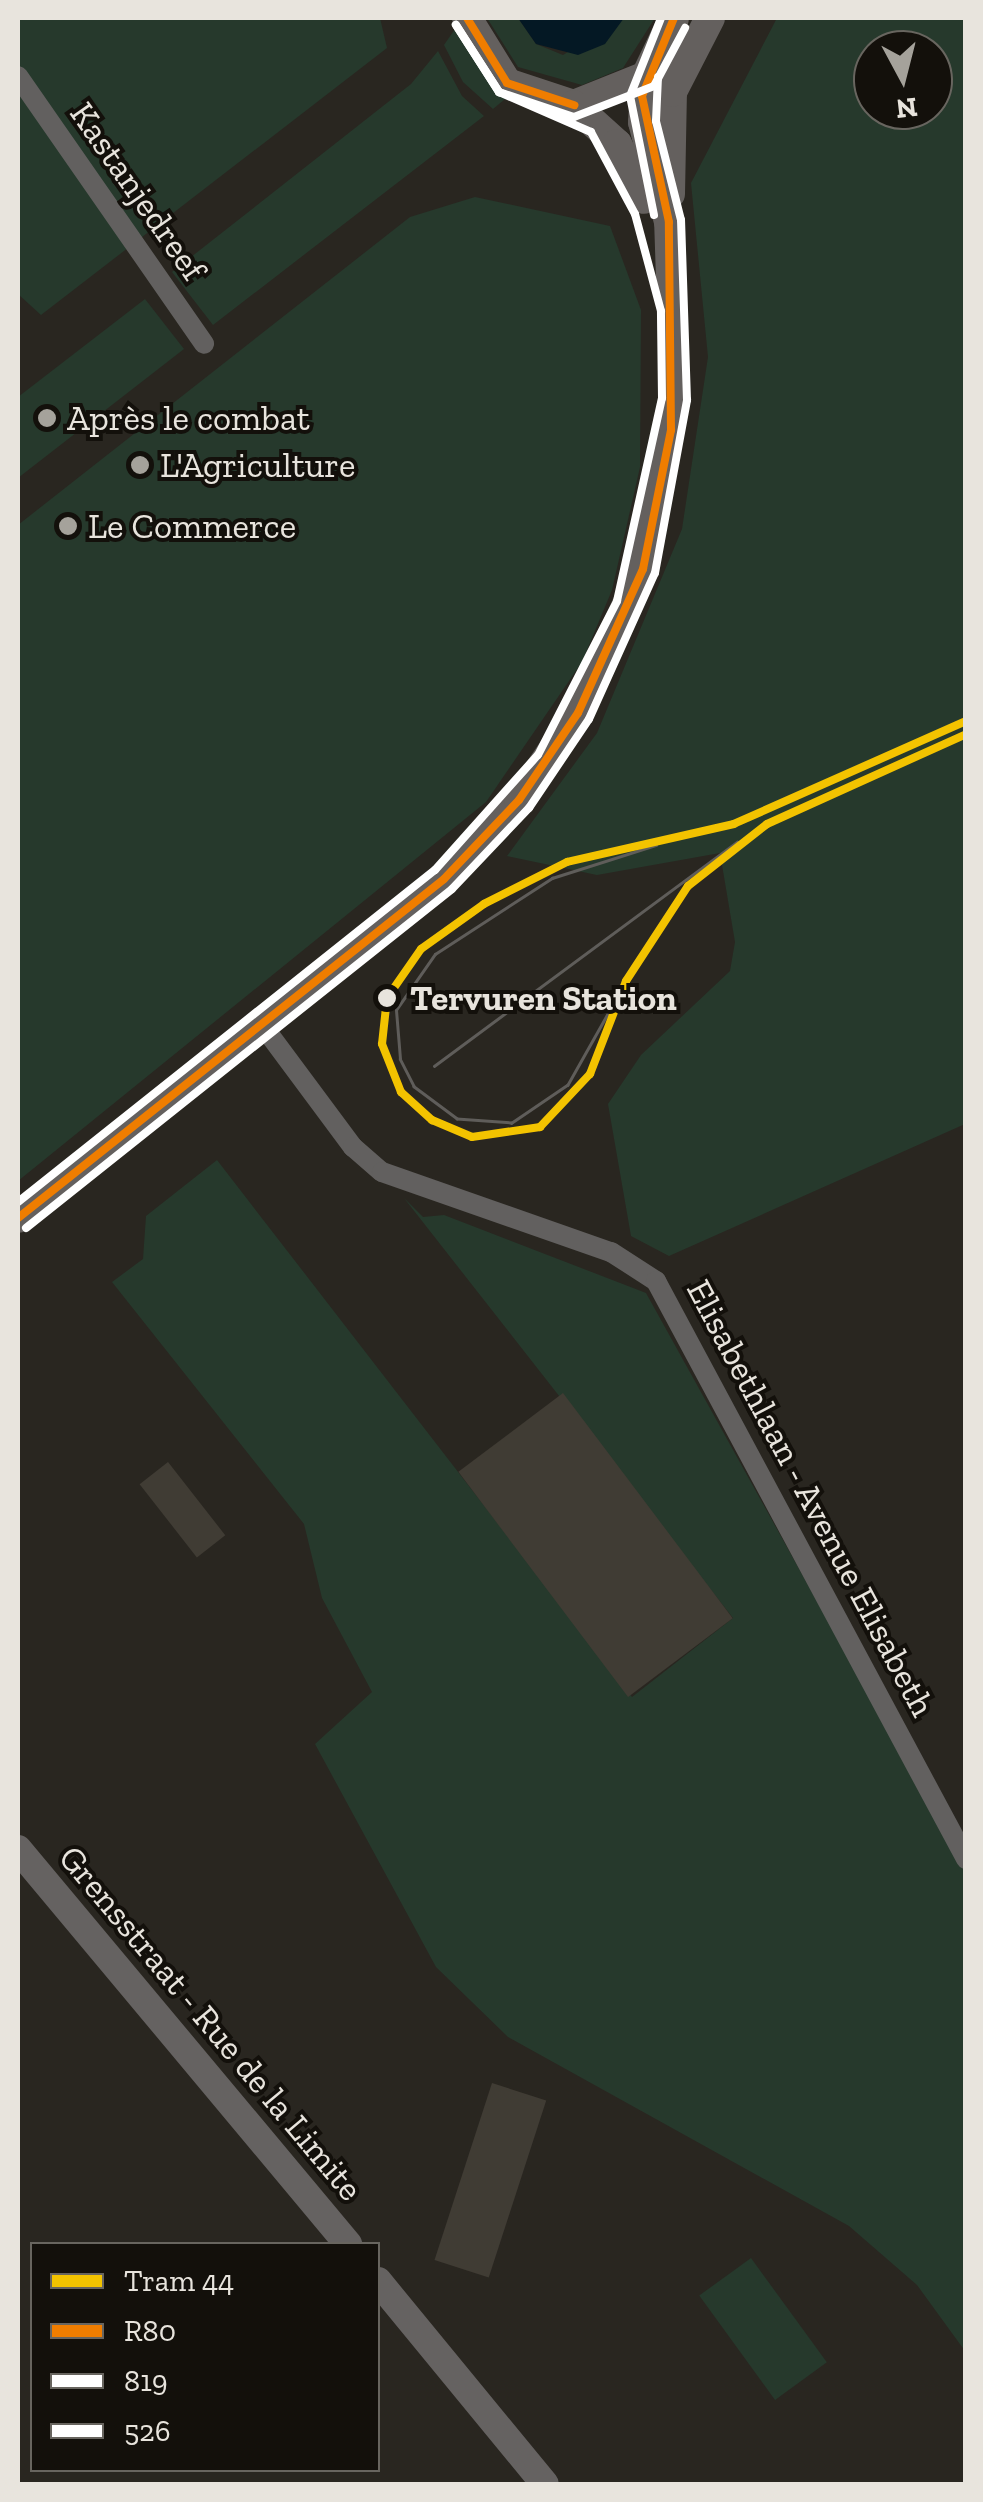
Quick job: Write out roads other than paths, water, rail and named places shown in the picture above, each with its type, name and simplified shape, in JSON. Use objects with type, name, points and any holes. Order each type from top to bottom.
[{"type":"main road","points":[[467,18],[506,83],[574,105],[630,164],[672,309]]},
{"type":"main road","points":[[18,1218],[444,880],[519,800],[578,713],[653,530],[674,399],[669,222],[672,92],[710,18]]},
{"type":"main road","points":[[669,222],[643,122],[646,76],[676,19]]},
{"type":"main road","points":[[574,105],[646,76]]},
{"type":"street","name":"Kastanjedreef","points":[[18,76],[204,344]]},
{"type":"street","name":"Elisabethlaan - Avenue Elisabeth","points":[[263,1026],[353,1147],[382,1172],[611,1252],[656,1281],[966,1858]]},
{"type":"street","name":"Grensstraat - Rue de la Limite","points":[[18,1849],[346,2242]]},
{"type":"street","points":[[380,2283],[545,2484]]},
{"type":"water","points":[[518,18],[624,18],[605,44],[578,55],[536,44]]},
{"type":"tram line","name":"44","points":[[966,721],[734,824],[567,862],[484,904],[421,949],[387,998],[382,1044],[401,1092],[432,1120],[472,1137],[540,1127],[590,1074],[626,981],[688,886],[767,824],[966,734]]},
{"type":"tram line","points":[[434,1066],[737,842]]},
{"type":"tram line","points":[[617,998],[568,1085],[512,1123],[457,1119],[414,1087],[400,1059],[396,1010],[435,954],[552,878],[656,845]]},
{"type":"place","name":"Après le combat","points":[[47,418]]},
{"type":"place","name":"L'Agriculture","points":[[140,465]]},
{"type":"place","name":"Le Commerce","points":[[68,526]]},
{"type":"place","name":"Tervuren Station","points":[[387,998]]}]
